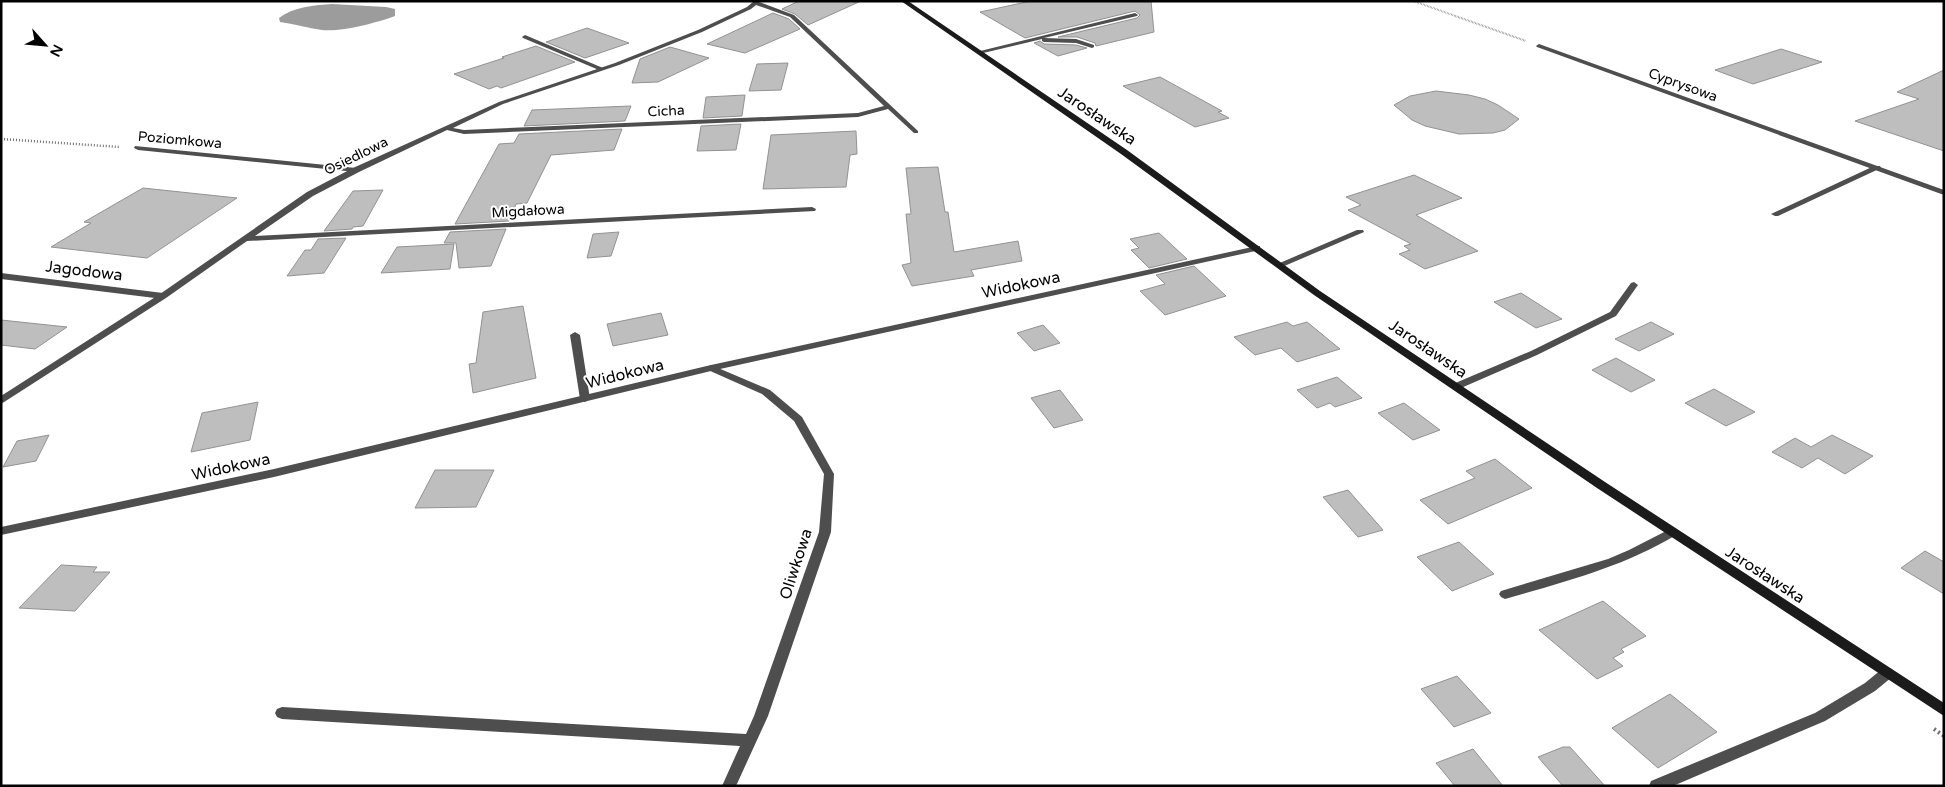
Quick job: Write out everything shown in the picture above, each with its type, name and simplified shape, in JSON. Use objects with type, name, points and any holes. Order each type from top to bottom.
[{"type":"main road","name":"Jarosławska","points":[[904,1],[1124,152],[1317,293],[1672,532],[1944,710]]},
{"type":"street","points":[[756,2],[792,16],[916,132]]},
{"type":"street","name":"Osiedlowa","points":[[1,401],[163,296],[310,194],[356,170],[501,103],[601,69],[700,31],[749,8],[756,2]]},
{"type":"street","points":[[979,52],[1135,15]]},
{"type":"street","points":[[525,37],[601,69]]},
{"type":"street","points":[[1024,41],[1076,41],[1092,46]]},
{"type":"street","name":"Cyprysowa","points":[[1539,46],[1944,192]]},
{"type":"street","name":"Cicha","points":[[446,128],[464,132],[858,115],[888,107]]},
{"type":"street","name":"Poziomkowa","points":[[138,148],[356,170]]},
{"type":"street","points":[[1775,214],[1877,168]]},
{"type":"street","name":"Migdałowa","points":[[245,239],[812,209]]},
{"type":"street","points":[[1280,265],[1360,232]]},
{"type":"street","name":"Widokowa","points":[[1,531],[274,473],[585,400],[711,368],[1257,248]]},
{"type":"street","name":"Jagodowa","points":[[1,276],[163,296]]},
{"type":"street","points":[[1457,386],[1534,353],[1613,314],[1634,285]]},
{"type":"street","points":[[575,335],[585,400]]},
{"type":"street","name":"Oliwkowa","points":[[711,368],[766,392],[798,419],[829,474],[825,532],[761,716],[729,786]]},
{"type":"street","points":[[1505,594],[1618,560],[1653,544],[1672,532]]},
{"type":"street","points":[[1656,786],[1820,717],[1888,673]]},
{"type":"street","points":[[282,713],[750,740]]},
{"type":"path","points":[[1414,1],[1539,46]]},
{"type":"path","name":"Poziomkowa","points":[[1,139],[138,148]]},
{"type":"shaded area","points":[[332,4],[386,7],[395,9],[395,16],[339,30],[322,30],[280,22],[279,18],[291,11],[311,6]]},
{"type":"building","points":[[799,1],[861,1],[808,25],[795,14],[782,9]]},
{"type":"building","points":[[1031,1],[1151,1],[1154,32],[1096,46],[1095,43],[1077,37],[1058,37],[1137,18],[1140,15],[1135,11],[1025,38],[980,12]]},
{"type":"building","points":[[773,13],[789,19],[800,29],[745,53],[707,44]]},
{"type":"building","points":[[587,28],[629,43],[585,58],[546,42]]},
{"type":"building","points":[[1040,41],[1044,44],[1076,45],[1087,48],[1058,56],[1034,43]]},
{"type":"building","points":[[536,46],[575,62],[501,88],[497,86],[489,89],[454,74],[504,58],[502,57]]},
{"type":"building","points":[[670,47],[709,58],[658,82],[632,83],[640,59]]},
{"type":"building","points":[[1781,49],[1822,62],[1753,84],[1715,70]]},
{"type":"building","points":[[788,63],[781,90],[749,91],[757,64]]},
{"type":"building","points":[[1944,70],[1944,151],[1855,121],[1919,99],[1897,92]]},
{"type":"building","points":[[1160,77],[1222,111],[1218,112],[1229,118],[1195,127],[1123,86]]},
{"type":"building","points":[[1436,91],[1485,99],[1519,119],[1505,130],[1493,133],[1459,134],[1425,126],[1412,120],[1394,105],[1410,96]]},
{"type":"building","points":[[745,95],[742,116],[703,118],[706,97]]},
{"type":"building","points":[[631,106],[625,121],[524,126],[532,110]]},
{"type":"building","points":[[741,124],[736,150],[697,151],[701,126]]},
{"type":"building","points":[[622,129],[614,150],[551,155],[527,203],[516,204],[509,221],[455,224],[499,144],[514,143],[519,134]]},
{"type":"building","points":[[856,131],[857,154],[850,155],[846,187],[763,189],[771,135]]},
{"type":"building","points":[[938,167],[945,212],[948,212],[954,252],[1018,241],[1022,261],[971,270],[974,276],[912,286],[902,265],[911,263],[906,214],[911,214],[906,168]]},
{"type":"building","points":[[1414,175],[1462,198],[1416,215],[1478,251],[1425,269],[1399,254],[1410,250],[1404,246],[1411,244],[1348,210],[1361,205],[1346,197]]},
{"type":"building","points":[[143,188],[237,198],[147,258],[51,247],[91,223],[84,222]]},
{"type":"building","points":[[383,190],[363,226],[353,227],[352,229],[324,231],[353,191]]},
{"type":"building","points":[[506,229],[491,266],[459,268],[456,243],[444,243],[450,232]]},
{"type":"building","points":[[619,232],[611,256],[587,258],[593,234]]},
{"type":"building","points":[[1159,233],[1187,259],[1149,268],[1131,250],[1139,248],[1130,239]]},
{"type":"building","points":[[346,238],[324,273],[287,276],[305,250],[311,250],[318,239]]},
{"type":"building","points":[[454,244],[450,269],[381,273],[397,247]]},
{"type":"building","points":[[1194,266],[1226,296],[1165,315],[1140,291],[1165,284],[1156,275]]},
{"type":"building","points":[[1521,293],[1562,319],[1536,328],[1494,302]]},
{"type":"building","points":[[523,306],[536,378],[473,393],[469,364],[476,363],[483,312]]},
{"type":"building","points":[[661,313],[668,335],[613,346],[607,324]]},
{"type":"building","points":[[1,320],[67,327],[35,349],[1,345]]},
{"type":"building","points":[[1287,322],[1293,326],[1307,322],[1340,349],[1297,362],[1281,348],[1255,355],[1234,337]]},
{"type":"building","points":[[1651,322],[1674,334],[1639,351],[1615,339]]},
{"type":"building","points":[[1043,325],[1060,343],[1034,351],[1017,333]]},
{"type":"building","points":[[1616,358],[1655,380],[1631,392],[1592,370]]},
{"type":"building","points":[[1337,377],[1362,398],[1335,407],[1330,403],[1317,408],[1297,390]]},
{"type":"building","points":[[1714,389],[1755,412],[1726,426],[1685,403]]},
{"type":"building","points":[[1060,390],[1083,420],[1054,428],[1031,398]]},
{"type":"building","points":[[258,402],[250,440],[191,452],[202,413]]},
{"type":"building","points":[[1404,403],[1440,430],[1413,440],[1378,413]]},
{"type":"building","points":[[49,435],[36,461],[3,467],[17,441]]},
{"type":"building","points":[[1832,435],[1873,456],[1845,474],[1818,458],[1802,468],[1772,452],[1795,438],[1811,447]]},
{"type":"building","points":[[1495,459],[1532,488],[1448,524],[1420,500],[1475,478],[1466,471]]},
{"type":"building","points":[[435,470],[494,470],[476,507],[415,508]]},
{"type":"building","points":[[1348,490],[1383,530],[1358,537],[1323,497]]},
{"type":"building","points":[[1459,542],[1494,574],[1452,591],[1417,557]]},
{"type":"building","points":[[1925,551],[1944,562],[1944,594],[1901,568]]},
{"type":"building","points":[[61,565],[97,567],[93,572],[110,572],[75,611],[19,608]]},
{"type":"building","points":[[1603,601],[1646,636],[1621,649],[1624,652],[1613,658],[1623,666],[1597,679],[1539,630]]},
{"type":"building","points":[[1457,676],[1491,713],[1454,727],[1421,689]]},
{"type":"building","points":[[1670,694],[1717,732],[1658,768],[1612,728]]},
{"type":"building","points":[[1563,747],[1570,747],[1605,786],[1563,786],[1538,757]]},
{"type":"building","points":[[1473,749],[1503,786],[1455,786],[1436,763]]}]
